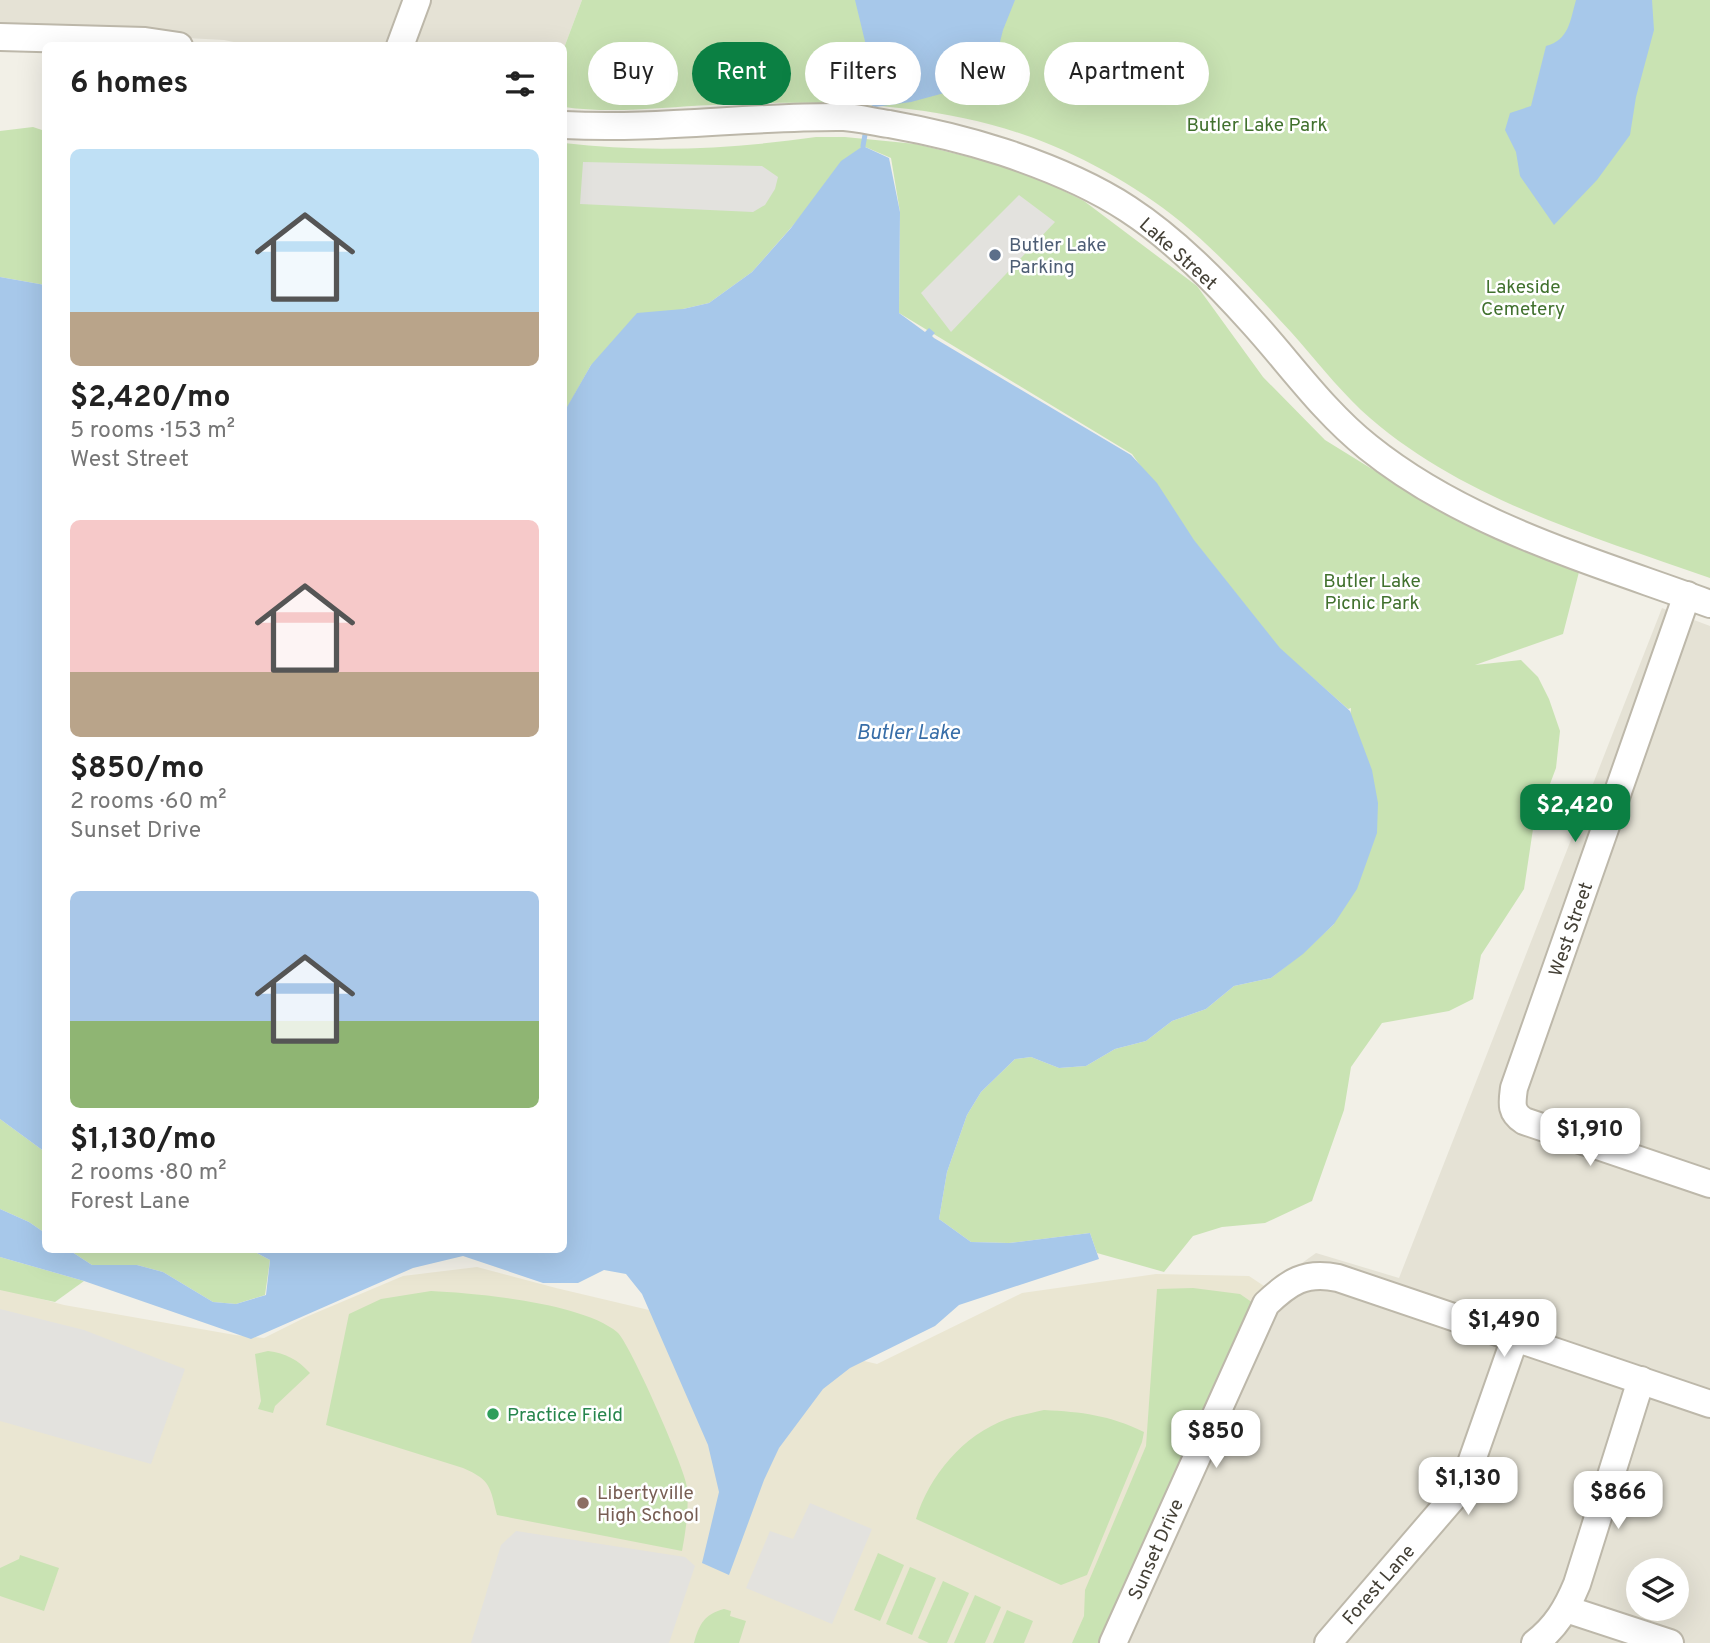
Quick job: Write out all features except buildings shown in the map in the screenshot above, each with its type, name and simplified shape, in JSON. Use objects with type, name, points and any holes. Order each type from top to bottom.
[{"type":"street","points":[[401,42],[417,0]]},
{"type":"street","points":[[0,37],[152,42]]},
{"type":"street","name":"Lake Street","points":[[567,125],[847,117],[953,138],[1005,153],[1108,197],[1156,230],[1199,267],[1252,322],[1318,401],[1399,471],[1445,499],[1520,534],[1698,600]]},
{"type":"street","name":"West Street","points":[[1698,600],[1514,1088],[1511,1105],[1516,1116],[1524,1121],[1710,1184]]},
{"type":"street","name":"Sunset Drive","points":[[1114,1643],[1266,1304],[1285,1287],[1300,1279],[1320,1274],[1515,1338]]},
{"type":"street","points":[[1515,1338],[1710,1404]]},
{"type":"street","name":"Forest Lane","points":[[1328,1643],[1463,1486],[1515,1338]]},
{"type":"street","points":[[1535,1643],[1556,1624],[1577,1584],[1641,1380]]},
{"type":"street","points":[[1566,1609],[1670,1643]]},
{"type":"shaded area","points":[[0,0],[582,0],[566,42],[234,42],[0,28]]},
{"type":"shaded area","points":[[583,162],[762,166],[778,177],[775,189],[765,205],[753,212],[580,204]]},
{"type":"shaded area","points":[[1019,195],[1055,222],[951,332],[921,293]]},
{"type":"shaded area","points":[[1662,608],[1710,626],[1710,1643],[1100,1643],[1267,1288],[1316,1253],[1399,1278]]},
{"type":"shaded area","name":"Libertyville High School","points":[[477,1267],[877,1364],[1022,1293],[1156,1274],[1249,1276],[1267,1288],[1100,1643],[0,1643],[0,1288],[64,1305],[264,1338],[403,1276]]},
{"type":"shaded area","points":[[0,1309],[84,1330],[185,1369],[151,1464],[0,1421]]},
{"type":"shaded area","points":[[810,1503],[872,1529],[832,1624],[746,1588],[770,1531],[793,1539]]},
{"type":"shaded area","points":[[516,1531],[685,1557],[695,1566],[669,1643],[471,1643],[501,1545]]},
{"type":"green space","name":"Lakeside Cemetery","points":[[582,0],[1710,0],[1710,578],[1526,511],[1439,467],[1399,441],[1361,410],[1210,248],[1164,209],[1105,171],[1043,141],[985,123],[869,105],[921,105],[921,42],[805,42],[805,103],[791,103],[791,42],[692,42],[692,105],[714,105],[619,110],[567,107],[567,42]]},
{"type":"green space","points":[[33,127],[42,130],[42,284],[0,277],[0,131]]},
{"type":"green space","name":"Butler Lake Picnic Park","points":[[816,137],[845,137],[916,144],[1022,170],[1084,201],[1197,286],[1263,377],[1325,440],[1448,516],[1579,572],[1563,634],[1475,665],[1521,660],[1538,677],[1560,731],[1556,768],[1533,829],[1524,889],[1481,955],[1473,999],[1449,1011],[1382,1023],[1351,1067],[1344,1110],[1312,1201],[1265,1223],[1222,1227],[1193,1236],[1164,1272],[1097,1253],[1090,1233],[1009,1243],[971,1242],[939,1219],[947,1172],[967,1115],[981,1092],[1015,1059],[1031,1057],[1059,1068],[1086,1066],[1115,1049],[1146,1041],[1172,1021],[1206,1009],[1234,986],[1271,978],[1334,924],[1351,708],[1348,709],[1280,649],[1194,541],[1132,454],[899,313],[900,212],[891,158],[863,146],[752,272],[709,303],[683,309],[591,365],[567,408],[567,143],[658,149],[753,144]]},
{"type":"green space","points":[[0,1119],[42,1150],[42,1231],[0,1209]]},
{"type":"green space","points":[[74,1253],[257,1253],[270,1260],[265,1295],[236,1304],[213,1302],[163,1272],[137,1265],[92,1265]]},
{"type":"green space","points":[[0,1257],[84,1281],[55,1302],[0,1290]]},
{"type":"green space","points":[[1193,1288],[1240,1294],[1253,1303],[1106,1643],[1072,1643],[1084,1616],[1085,1590],[1146,1446],[1157,1289]]},
{"type":"green space","name":"Practice Field","points":[[431,1291],[528,1301],[580,1314],[617,1332],[644,1381],[684,1476],[688,1503],[682,1551],[497,1515],[488,1486],[472,1472],[326,1425],[349,1314],[381,1299]]},
{"type":"green space","points":[[268,1351],[291,1358],[310,1373],[275,1406],[273,1413],[258,1409],[261,1401],[255,1354]]},
{"type":"green space","points":[[1044,1410],[1095,1415],[1144,1432],[1087,1575],[1061,1585],[916,1519],[930,1487],[962,1446],[991,1426]]},
{"type":"green space","points":[[878,1553],[904,1565],[880,1621],[854,1610]]},
{"type":"green space","points":[[20,1555],[59,1568],[44,1611],[0,1596],[0,1568],[19,1559]]},
{"type":"green space","points":[[910,1567],[936,1578],[912,1635],[886,1624]]},
{"type":"green space","points":[[943,1581],[969,1593],[947,1643],[929,1643],[918,1638]]},
{"type":"green space","points":[[975,1595],[1001,1607],[985,1643],[954,1643]]},
{"type":"green space","points":[[724,1609],[731,1611],[730,1616],[746,1621],[739,1643],[694,1643],[703,1621]]},
{"type":"green space","points":[[1007,1610],[1033,1621],[1024,1643],[993,1643]]},
{"type":"water","points":[[855,0],[1015,0],[1000,42],[935,42],[935,96],[921,99],[921,42],[865,42]]},
{"type":"water","points":[[1576,0],[1652,0],[1654,30],[1636,97],[1630,135],[1597,180],[1554,225],[1520,176],[1516,152],[1505,130],[1510,113],[1531,106],[1546,46],[1564,34]]},
{"type":"water","name":"Butler Lake","points":[[863,146],[889,158],[900,212],[899,313],[925,332],[929,328],[935,333],[932,336],[934,338],[1131,455],[1157,483],[1194,540],[1280,648],[1350,711],[1372,770],[1378,803],[1377,833],[1357,889],[1334,924],[1303,954],[1271,978],[1234,986],[1206,1009],[1172,1021],[1146,1041],[1115,1049],[1086,1066],[1059,1068],[1031,1057],[1015,1059],[981,1092],[967,1115],[947,1172],[939,1219],[971,1242],[1009,1243],[1090,1233],[1099,1259],[959,1305],[935,1326],[850,1368],[823,1389],[779,1448],[764,1480],[729,1575],[702,1563],[719,1492],[708,1445],[642,1294],[626,1274],[604,1270],[578,1283],[543,1283],[463,1256],[413,1268],[251,1339],[84,1281],[0,1257],[0,1209],[42,1231],[42,1253],[74,1253],[92,1265],[137,1265],[163,1272],[213,1302],[236,1304],[266,1295],[270,1260],[257,1253],[567,1253],[567,407],[591,365],[637,313],[683,309],[709,303],[752,272],[791,228],[841,161]]},
{"type":"water","points":[[0,277],[42,284],[42,1150],[0,1119]]},
{"type":"waterway","points":[[863,146],[866,129]]},
{"type":"place","name":"Butler Lake Parking","points":[[995,255]]},
{"type":"place","name":"Practice Field","points":[[493,1414]]},
{"type":"place","name":"Libertyville High School","points":[[583,1503]]},
{"type":"park label","name":"Butler Lake Park","points":[[1257,124]]}]
